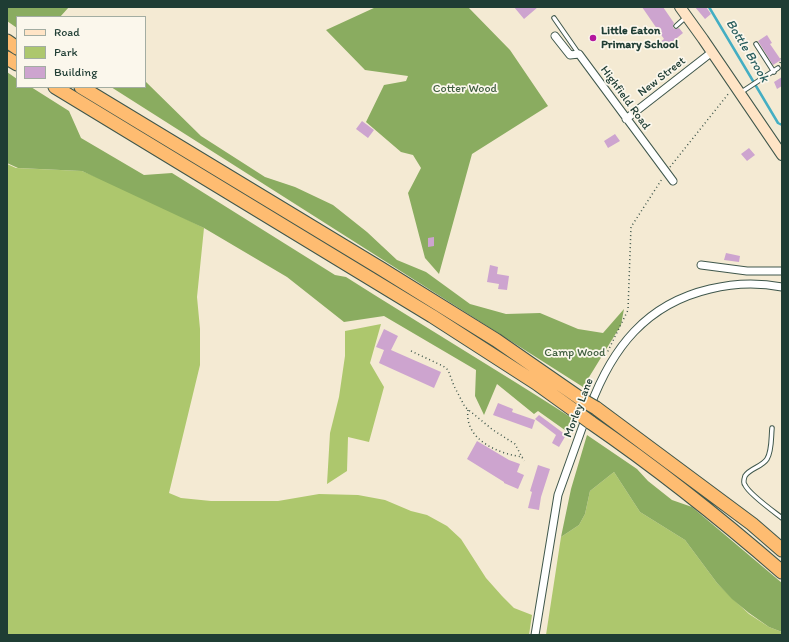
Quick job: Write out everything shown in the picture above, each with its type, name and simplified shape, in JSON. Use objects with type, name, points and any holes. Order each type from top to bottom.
[{"type":"highway","points":[[7,41],[16,47]]},
{"type":"highway","points":[[7,58],[16,63]]},
{"type":"highway","points":[[56,88],[405,299],[503,361],[630,449],[705,507],[782,572]]},
{"type":"highway","points":[[83,88],[496,340],[596,408],[752,524],[782,550]]},
{"type":"main road","points":[[680,7],[782,155]]},
{"type":"street","name":"Highfield Road","points":[[555,36],[570,55],[579,54],[673,181]]},
{"type":"street","name":"New Street","points":[[626,119],[712,52]]},
{"type":"street","points":[[701,265],[748,271],[782,271]]},
{"type":"street","name":"Morley Lane","points":[[535,635],[558,495],[596,390],[606,370],[620,348],[649,318],[670,303],[686,296],[722,286],[738,284],[760,284],[782,287]]},
{"type":"lane","points":[[676,26],[687,16]]},
{"type":"lane","points":[[554,18],[579,54]]},
{"type":"lane","points":[[756,44],[774,72]]},
{"type":"lane","points":[[737,89],[751,86],[778,68]]},
{"type":"lane","points":[[772,428],[767,459],[748,473],[744,480],[744,485],[753,495],[782,518]]},
{"type":"path","points":[[606,357],[628,310],[631,227],[663,178],[665,171],[673,164],[737,89]]},
{"type":"path","points":[[411,351],[443,366],[448,370],[460,400],[468,410],[493,430],[515,444],[524,461]]},
{"type":"path","points":[[468,410],[467,416],[469,423],[474,433],[480,440],[489,447],[505,454],[523,457]]},
{"type":"green space","points":[[7,7],[69,7],[61,16],[16,16],[16,27],[7,21]]},
{"type":"green space","name":"Cotter Wood","points":[[376,7],[468,7],[510,50],[548,106],[472,154],[439,274],[425,258],[408,193],[421,168],[413,155],[401,152],[366,122],[384,85],[406,81],[408,76],[365,70],[326,30]]},
{"type":"green space","points":[[7,72],[16,78],[16,88],[33,88],[69,111],[81,138],[144,175],[172,173],[335,275],[346,277],[575,420],[569,433],[538,411],[534,414],[497,384],[484,415],[475,396],[476,370],[384,316],[344,322],[287,277],[204,228],[82,171],[18,168],[7,163]]},
{"type":"green space","name":"Camp Wood","points":[[146,82],[201,136],[265,177],[295,187],[333,205],[367,232],[397,260],[426,272],[470,304],[506,314],[540,313],[578,329],[603,333],[624,309],[621,325],[583,387],[113,88],[146,88]]},
{"type":"green space","points":[[7,164],[16,168],[82,171],[135,193],[204,228],[197,297],[200,329],[200,365],[169,493],[181,498],[211,501],[278,501],[319,494],[358,495],[385,500],[411,511],[427,515],[447,526],[461,539],[486,578],[514,608],[532,615],[529,635],[7,635]]},
{"type":"green space","points":[[381,324],[370,363],[384,387],[369,442],[348,437],[347,471],[327,484],[330,433],[339,397],[345,356],[345,331]]},
{"type":"green space","points":[[587,435],[637,469],[648,481],[672,500],[692,507],[782,583],[782,632],[769,627],[732,599],[717,583],[685,540],[640,512],[614,472],[590,491],[585,514],[579,525],[561,537],[571,489]]},
{"type":"green space","points":[[614,472],[640,512],[685,540],[717,583],[732,598],[749,614],[769,627],[782,632],[782,635],[546,635],[561,537],[579,525],[585,514],[590,491]]},
{"type":"building","points":[[514,7],[538,7],[524,19]]},
{"type":"building","points":[[642,7],[663,7],[674,23],[673,28],[679,28],[683,33],[662,50],[657,45],[664,39]]},
{"type":"building","points":[[695,7],[706,7],[711,14],[705,19]]},
{"type":"building","points":[[767,35],[772,43],[770,44],[781,60],[773,65],[758,41]]},
{"type":"building","points":[[782,77],[782,86],[777,89],[774,82]]},
{"type":"building","points":[[362,121],[374,130],[368,138],[356,129]]},
{"type":"building","points":[[615,134],[620,141],[608,148],[604,141]]},
{"type":"building","points":[[749,148],[755,155],[747,161],[741,154]]},
{"type":"building","points":[[434,237],[434,246],[428,247],[428,238]]},
{"type":"building","points":[[726,253],[740,256],[739,262],[724,260]]},
{"type":"building","points":[[490,265],[498,267],[497,274],[509,276],[507,290],[498,289],[499,284],[487,282]]},
{"type":"building","points":[[384,329],[398,336],[391,350],[441,372],[434,388],[379,363],[384,350],[376,347]]},
{"type":"building","points":[[498,403],[513,409],[512,412],[535,420],[532,429],[493,415]]},
{"type":"building","points":[[539,415],[566,435],[559,447],[552,443],[556,435],[535,419]]},
{"type":"building","points":[[477,441],[509,460],[520,464],[517,472],[524,475],[518,489],[504,483],[467,459]]},
{"type":"building","points":[[538,465],[550,469],[541,497],[539,510],[528,508],[532,492],[530,491]]},
{"type":"waterway","name":"Bottle Brook","points":[[709,7],[778,123],[782,125]]},
{"type":"place","name":"Little Eaton Primary School","points":[[593,38]]}]
